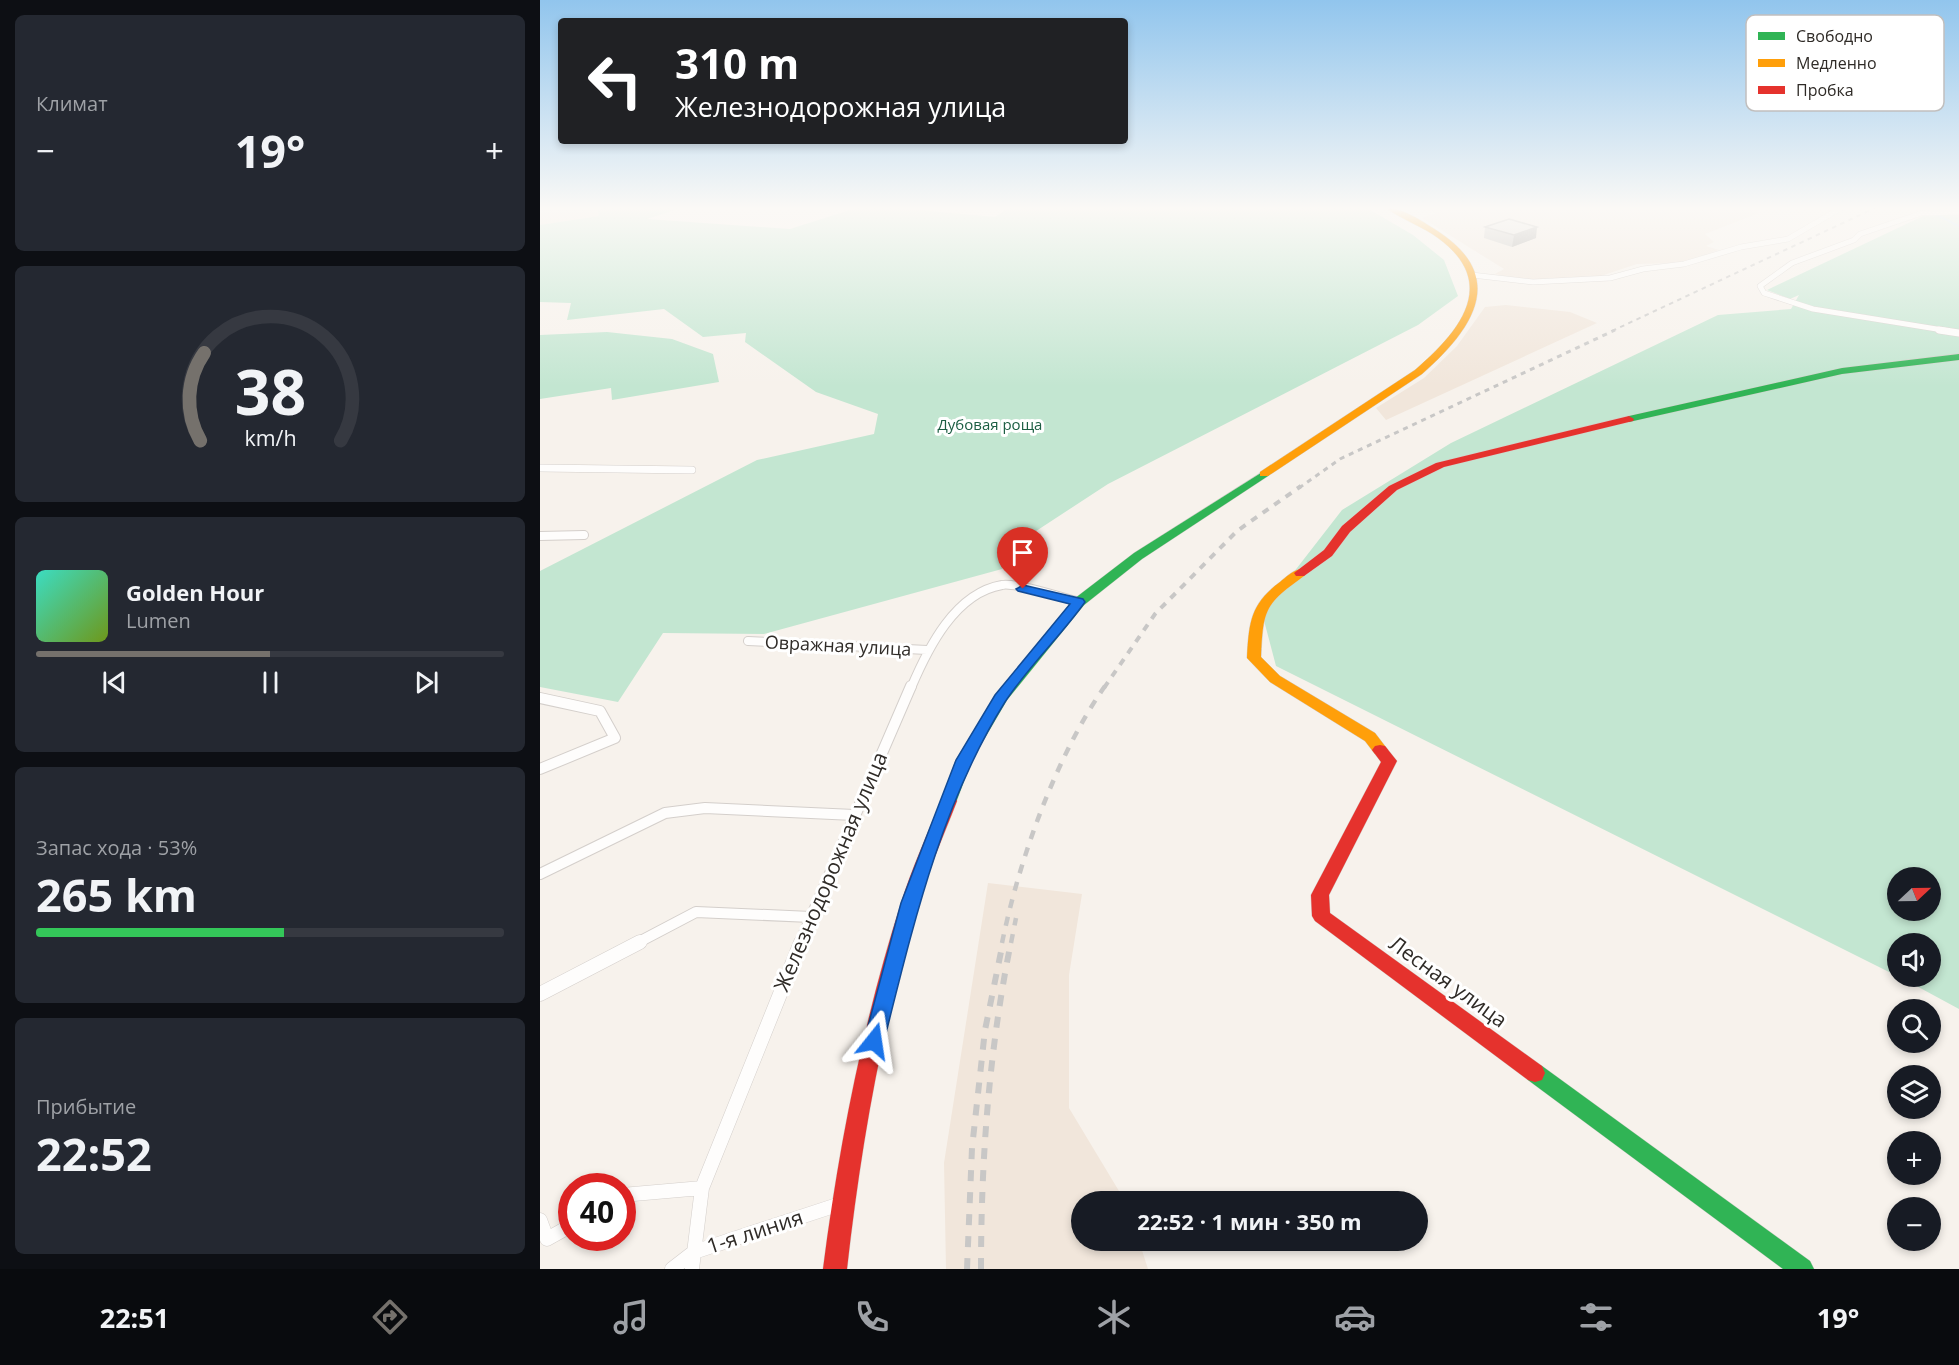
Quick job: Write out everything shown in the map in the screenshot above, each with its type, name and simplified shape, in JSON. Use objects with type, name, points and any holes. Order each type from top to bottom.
[{"type":"street","points":[[835,1269],[842,1203],[874,1041],[910,903],[964,760],[1001,698],[1079,602],[1160,539],[1415,376],[1436,360],[1456,337],[1469,311],[1474,291],[1472,275],[1467,267]]},
{"type":"street","points":[[1472,275],[1533,282],[1610,278],[1658,267]]},
{"type":"street","points":[[1787,267],[1769,277],[1760,286],[1764,293],[1813,309],[1959,333]]},
{"type":"street","name":"Лесная улица","points":[[1802,1269],[1321,916],[1320,895],[1389,761],[1370,737],[1275,679],[1254,658],[1256,615],[1267,596],[1328,553],[1346,529],[1373,508],[1393,488],[1440,465],[1550,437],[1842,371],[1959,357]]},
{"type":"street","points":[[540,468],[692,470]]},
{"type":"street","points":[[540,536],[584,535]]},
{"type":"street","name":"Железнодорожная улица","points":[[692,1269],[702,1188],[811,917],[927,650],[970,597],[1004,584],[1079,602]]},
{"type":"street","name":"Овражная улица","points":[[748,641],[927,650]]},
{"type":"street","points":[[540,698],[600,711],[615,738],[540,769]]},
{"type":"street","points":[[540,874],[665,813],[705,808],[854,815]]},
{"type":"street","points":[[540,994],[696,912],[811,917]]},
{"type":"street","points":[[636,1193],[702,1188]]},
{"type":"street","name":"1-я линия","points":[[672,1269],[694,1252],[842,1203]]},
{"type":"street","points":[[540,1220],[547,1239],[558,1233]]},
{"type":"shaded area","points":[[1501,267],[1627,267],[1601,276],[1524,280],[1495,274],[1504,269]]},
{"type":"shaded area","points":[[1506,305],[1570,312],[1597,323],[1386,420],[1376,408],[1424,378],[1457,346],[1485,307]]},
{"type":"shaded area","points":[[988,883],[1082,894],[1069,975],[1069,1108],[1119,1191],[1071,1191],[1071,1251],[1142,1251],[1148,1269],[946,1269],[944,1163]]},
{"type":"green space","name":"Дубовая роща","points":[[540,267],[1447,267],[1458,296],[1418,325],[1108,484],[1030,535],[1002,569],[764,634],[663,633],[618,702],[540,687],[540,571],[757,460],[874,434],[878,414],[816,392],[745,342],[746,333],[703,337],[664,309],[567,320],[571,303],[540,302]]},
{"type":"green space","points":[[1815,267],[1959,267],[1959,1009],[1918,987],[1941,987],[1941,933],[1887,933],[1887,971],[1276,666],[1262,613],[1342,510],[1451,443],[1718,315],[1791,309],[1799,295],[1790,299],[1767,290]]},
{"type":"green space","points":[[607,332],[672,339],[713,354],[719,382],[612,400],[611,388],[540,399],[540,335]]},
{"type":"railway","points":[[1612,331],[1748,267]]},
{"type":"railway","points":[[1299,488],[1340,459],[1615,330]]},
{"type":"railway","points":[[1104,688],[1155,614],[1237,531],[1301,486]]},
{"type":"railway","points":[[1002,943],[1018,878],[1055,776],[1087,714],[1105,686]]},
{"type":"railway","points":[[1011,943],[1016,918]]},
{"type":"railway","points":[[967,1269],[972,1148],[985,1030],[1003,942]]},
{"type":"railway","points":[[981,1269],[988,1105],[997,1023],[1011,942]]},
{"type":"traffic: fast","points":[[1629,419],[1842,371],[1959,357]]},
{"type":"traffic: fast","points":[[949,801],[964,760],[1001,698],[1079,602],[1138,556],[1264,474]]},
{"type":"traffic: fast","points":[[1535,1073],[1802,1269]]},
{"type":"traffic: slow","points":[[1264,474],[1394,390],[1441,352],[1460,331],[1472,308],[1474,284],[1467,267]]},
{"type":"traffic: slow","points":[[1300,573],[1274,592],[1261,607],[1256,626],[1254,658],[1275,679],[1370,737],[1380,750]]},
{"type":"traffic: jam","points":[[1300,573],[1328,553],[1346,529],[1393,488],[1440,465],[1629,419]]},
{"type":"traffic: jam","points":[[1380,750],[1389,761],[1320,895],[1321,916],[1535,1073]]},
{"type":"traffic: jam","points":[[835,1269],[855,1131],[885,992],[914,890],[949,801]]},
{"type":"route","points":[[874,1041],[910,903],[964,760],[1001,698],[1079,602],[1023,589]]}]
